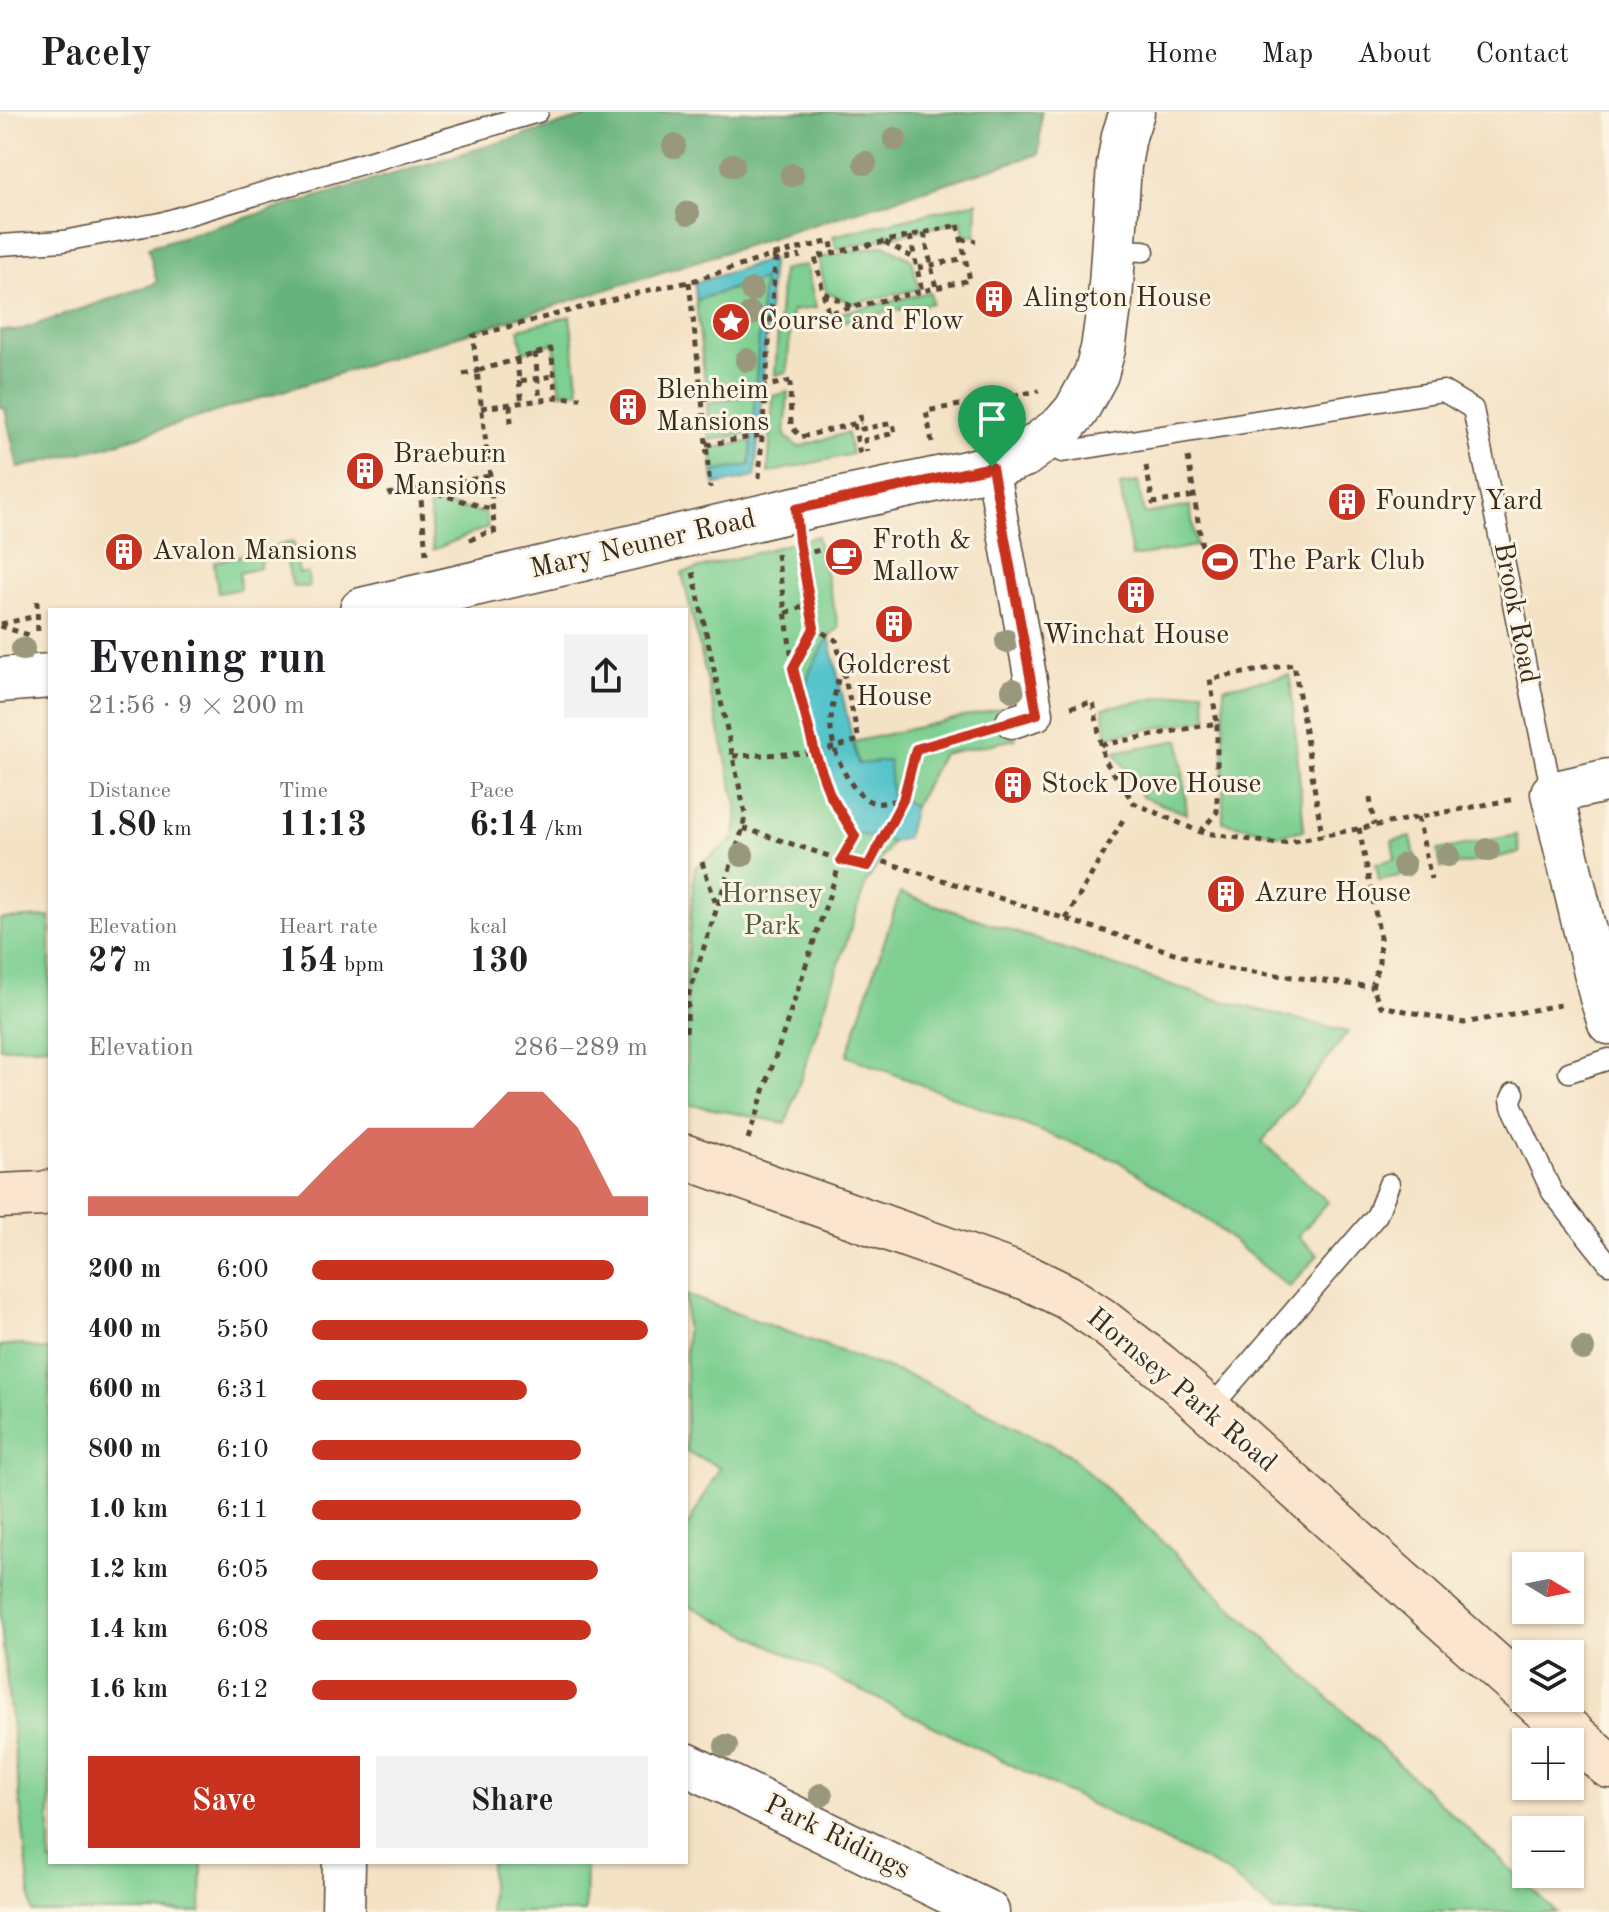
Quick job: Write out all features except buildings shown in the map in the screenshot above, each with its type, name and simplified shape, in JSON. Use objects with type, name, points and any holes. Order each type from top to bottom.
[{"type":"main road","name":"Hornsey Park Road","points":[[688,1158],[1030,1279],[1067,1297],[1160,1366],[1512,1681]]},
{"type":"main road","points":[[0,1196],[48,1193]]},
{"type":"main road","points":[[1548,1712],[1609,1766]]},
{"type":"street","name":"Mary Neuner Road","points":[[370,608],[699,532],[776,525],[992,467],[1024,455],[1052,408],[1076,411],[1096,374],[1110,300],[1128,251],[1119,165],[1132,112]]},
{"type":"street","points":[[992,467],[1037,714],[1012,722]]},
{"type":"street","points":[[0,680],[48,676]]},
{"type":"street","points":[[1534,796],[1609,780]]},
{"type":"street","name":"Brook Road","points":[[1534,796],[1609,1023]]},
{"type":"street","name":"Park Ridings","points":[[688,1765],[988,1912]]},
{"type":"street","points":[[343,1912],[344,1864]]},
{"type":"lane","points":[[0,245],[63,241],[160,223],[538,112]]},
{"type":"lane","name":"Brook Road","points":[[1052,408],[1053,442],[1062,452],[1443,391],[1473,409],[1534,796]]},
{"type":"lane","points":[[1569,1072],[1609,1059]]},
{"type":"lane","points":[[1514,1093],[1512,1106],[1552,1192],[1609,1264]]},
{"type":"lane","points":[[1209,1410],[1377,1215],[1389,1184]]},
{"type":"path","points":[[828,313],[971,283],[958,225],[815,257],[830,323]]},
{"type":"path","points":[[924,233],[936,288]]},
{"type":"path","points":[[910,236],[922,291]]},
{"type":"path","points":[[961,239],[976,241]]},
{"type":"path","points":[[499,578],[473,336],[689,282],[831,241],[833,253]]},
{"type":"path","points":[[884,241],[915,259]]},
{"type":"path","points":[[774,258],[801,256]]},
{"type":"path","points":[[736,1174],[841,860],[855,836],[830,795],[815,753],[793,668],[762,435],[774,258]]},
{"type":"path","points":[[918,268],[965,258]]},
{"type":"path","points":[[688,1006],[689,993],[743,828],[745,813],[733,756],[699,532],[706,445],[689,282]]},
{"type":"path","points":[[824,293],[854,307]]},
{"type":"path","points":[[463,374],[551,349],[557,398]]},
{"type":"path","points":[[535,353],[540,401]]},
{"type":"path","points":[[517,359],[522,403]]},
{"type":"path","points":[[519,381],[554,376]]},
{"type":"path","points":[[702,399],[791,381],[791,426],[801,437],[858,420]]},
{"type":"path","points":[[481,408],[581,398]]},
{"type":"path","points":[[510,405],[511,423]]},
{"type":"path","points":[[933,447],[926,411],[1052,408]]},
{"type":"path","points":[[858,420],[862,429],[893,423],[895,433],[865,440],[866,462],[858,420]]},
{"type":"path","points":[[706,445],[762,435]]},
{"type":"path","points":[[1188,456],[1202,547]]},
{"type":"path","points":[[1146,463],[1153,503],[1194,496]]},
{"type":"path","points":[[388,494],[490,476]]},
{"type":"path","points":[[420,488],[493,510]]},
{"type":"path","points":[[420,488],[429,594]]},
{"type":"path","points":[[776,525],[801,555],[814,628],[793,668]]},
{"type":"path","points":[[801,555],[820,550]]},
{"type":"path","points":[[786,613],[810,604]]},
{"type":"path","points":[[0,624],[37,616]]},
{"type":"path","points":[[733,756],[815,753],[859,740],[836,640],[814,628]]},
{"type":"path","points":[[1200,832],[1217,812],[1217,723],[1210,679],[1294,664],[1322,835]]},
{"type":"path","points":[[838,679],[831,731],[851,786],[876,803],[903,800]]},
{"type":"path","points":[[1093,702],[1104,759],[1134,803],[1200,832],[1278,844],[1534,796]]},
{"type":"path","points":[[743,828],[868,866],[903,800],[916,749],[1012,722]]},
{"type":"path","points":[[1101,745],[1217,723]]},
{"type":"path","points":[[1370,798],[1374,825]]},
{"type":"path","points":[[1418,817],[1431,879]]},
{"type":"path","points":[[1066,919],[1124,818]]},
{"type":"path","points":[[1359,828],[1380,937],[1379,962],[1372,987],[1381,1006],[1464,1023],[1570,1003]]},
{"type":"path","points":[[872,858],[1222,968],[1372,987]]},
{"type":"path","points":[[702,862],[718,907]]},
{"type":"green space","points":[[602,112],[1042,112],[1039,154],[104,447],[18,468],[5,409],[0,407],[0,330],[17,331],[157,283],[148,247]]},
{"type":"green space","points":[[977,202],[976,236],[964,235],[962,221],[837,249],[833,236]]},
{"type":"green space","points":[[884,245],[912,260],[919,289],[852,304],[826,291],[818,258]]},
{"type":"green space","points":[[806,265],[816,308],[792,311],[787,372],[775,375],[782,270]]},
{"type":"green space","points":[[763,279],[757,383],[706,393],[696,300]]},
{"type":"green space","points":[[930,292],[932,303],[834,323],[832,315]]},
{"type":"green space","points":[[570,316],[579,391],[561,393],[554,343],[523,352],[519,329]]},
{"type":"green space","points":[[788,392],[785,436],[798,447],[847,433],[852,454],[768,473],[773,396]]},
{"type":"green space","points":[[756,393],[753,433],[710,440],[707,403]]},
{"type":"green space","points":[[752,441],[750,465],[713,472],[712,448]]},
{"type":"green space","points":[[1138,482],[1144,514],[1190,506],[1196,546],[1132,557],[1120,485]]},
{"type":"green space","points":[[429,501],[485,513],[488,527],[433,550]]},
{"type":"green space","name":"Hornsey Park","points":[[817,536],[839,628],[829,637],[806,683],[853,832],[892,842],[866,883],[786,1123],[688,1104],[688,948],[695,867],[733,840],[737,806],[682,573]]},
{"type":"green space","points":[[293,542],[299,573],[308,573],[309,587],[293,587],[285,556],[261,560],[260,568],[239,573],[240,589],[218,593],[214,562]]},
{"type":"green space","points":[[1290,675],[1304,830],[1279,835],[1223,822],[1224,687]]},
{"type":"green space","points":[[1203,690],[1208,719],[1107,736],[1103,708]]},
{"type":"green space","points":[[1011,706],[1016,739],[942,754],[914,807],[903,800],[892,800],[858,765],[853,742]]},
{"type":"green space","points":[[1180,740],[1187,814],[1142,797],[1115,752]]},
{"type":"green space","points":[[1517,835],[1520,853],[1441,868],[1438,850]]},
{"type":"green space","points":[[1411,837],[1418,872],[1379,880],[1376,863],[1395,859],[1392,841]]},
{"type":"green space","points":[[900,893],[1207,997],[1348,1032],[1262,1142],[1328,1202],[1298,1236],[1318,1255],[1289,1287],[1210,1222],[1118,1161],[847,1056]]},
{"type":"green space","points":[[48,917],[48,1046],[0,1048],[0,919]]},
{"type":"green space","points":[[688,1296],[923,1381],[1069,1454],[1512,1871],[1512,1888],[1530,1888],[1556,1912],[1274,1912],[1226,1871],[688,1605],[688,1525],[720,1467],[688,1453]]},
{"type":"green space","points":[[21,1344],[48,1350],[48,1864],[202,1864],[201,1912],[32,1912],[0,1619],[0,1346]]},
{"type":"green space","points":[[490,1864],[586,1864],[585,1912],[490,1912]]},
{"type":"water","points":[[772,259],[755,477],[715,485],[713,472],[750,465],[763,279],[696,300],[695,283]]},
{"type":"water","points":[[829,637],[858,764],[889,761],[892,800],[903,800],[914,807],[906,838],[892,842],[850,832],[823,775],[810,730],[805,687]]},
{"type":"place","name":"Alington House","points":[[994,299]]},
{"type":"place","name":"Course and Flow","points":[[731,322]]},
{"type":"place","name":"Blenheim Mansions","points":[[628,407]]},
{"type":"place","name":"Braeburn Mansions","points":[[365,471]]},
{"type":"place","name":"Foundry Yard","points":[[1347,502]]},
{"type":"place","name":"Avalon Mansions","points":[[124,552]]},
{"type":"place","name":"Froth & Mallow","points":[[844,557]]},
{"type":"place","name":"The Park Club","points":[[1220,562]]},
{"type":"place","name":"Winchat House","points":[[1136,595]]},
{"type":"place","name":"Goldcrest House","points":[[894,624]]},
{"type":"place","name":"Stock Dove House","points":[[1013,785]]},
{"type":"place","name":"Azure House","points":[[1226,894]]},
{"type":"route","points":[[992,467],[1037,714],[916,749],[903,800],[868,866],[841,860],[855,836],[830,795],[815,753],[793,668],[814,628],[796,509],[992,467]]}]
